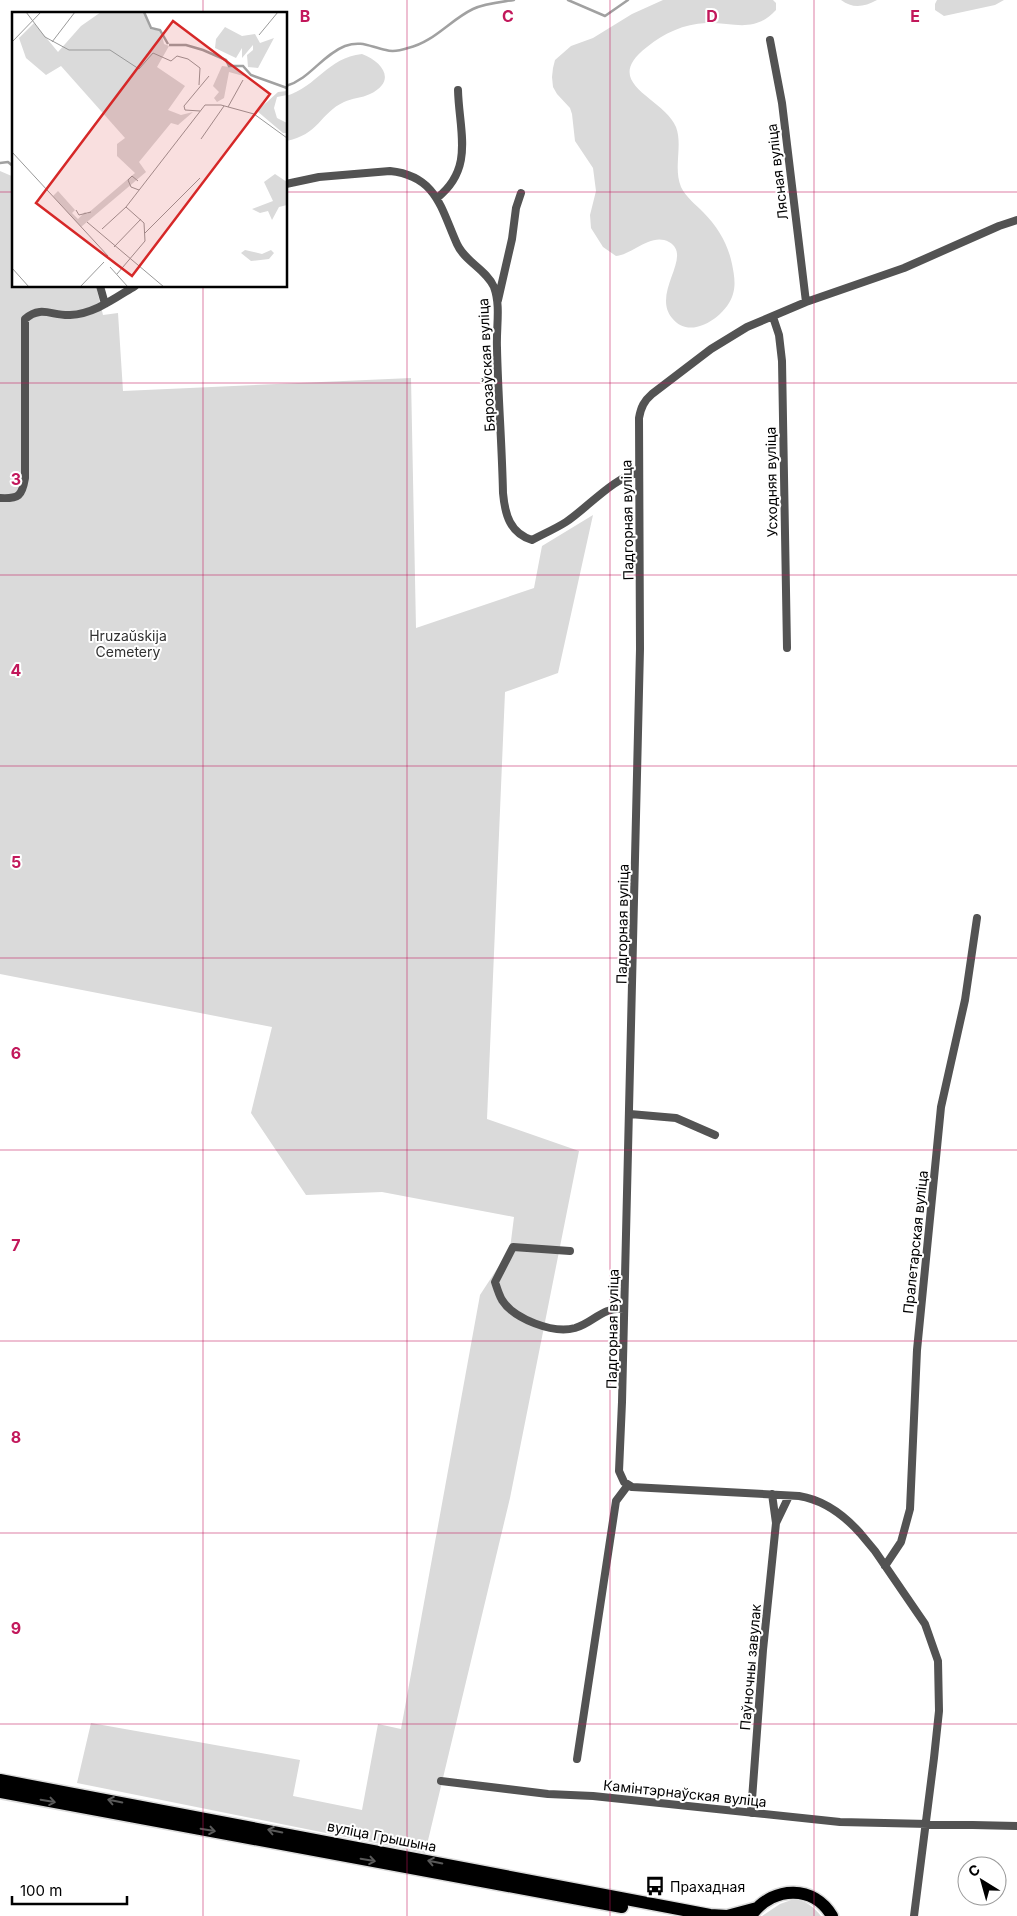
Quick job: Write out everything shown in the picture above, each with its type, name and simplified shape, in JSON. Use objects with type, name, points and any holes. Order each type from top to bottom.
[{"type":"main road","name":"вуліца Грышына","points":[[0,1780],[710,1915],[727,1916],[754,1912],[776,1895],[798,1892],[819,1901],[832,1916]]},
{"type":"main road","name":"вуліца Грышына","points":[[0,1792],[672,1916]]},
{"type":"street","name":"Лясная вуліца","points":[[770,40],[782,103],[806,302]]},
{"type":"street","points":[[437,198],[451,184],[463,158],[458,90]]},
{"type":"street","name":"Бярозаўская вуліца","points":[[288,184],[319,177],[390,171],[400,172],[419,179],[437,198],[462,254],[490,280],[498,302],[497,352],[503,493],[507,516],[517,532],[532,540],[567,522],[620,479],[633,473],[639,473]]},
{"type":"street","points":[[498,302],[512,239],[516,208],[521,193]]},
{"type":"street","name":"Падгорная вуліца","points":[[628,1485],[621,1477],[618,1464],[622,1402],[630,1114],[640,658],[639,418],[641,408],[645,401],[711,349],[732,335],[806,302],[904,268],[999,226],[1017,220]]},
{"type":"street","points":[[101,288],[105,304]]},
{"type":"street","points":[[0,498],[21,494],[25,478],[25,319],[38,311],[70,315],[85,312],[105,304],[132,288]]},
{"type":"street","name":"Усходняя вуліца","points":[[773,317],[779,335],[782,361],[787,648]]},
{"type":"street","name":"Пралетарская вуліца","points":[[885,1566],[901,1542],[910,1508],[917,1350],[941,1107],[965,1000],[977,918]]},
{"type":"street","points":[[630,1114],[676,1118],[715,1135]]},
{"type":"street","points":[[570,1251],[513,1247],[495,1282],[502,1300],[523,1319],[563,1330],[575,1328],[613,1308],[624,1309]]},
{"type":"street","points":[[577,1759],[616,1501],[628,1485],[812,1498],[836,1511],[860,1533],[925,1624],[938,1661],[939,1711],[927,1825],[914,1916]]},
{"type":"street","name":"Паўночны завулак","points":[[751,1813],[763,1650],[776,1523],[775,1495]]},
{"type":"street","name":"Паўночны завулак","points":[[776,1523],[789,1496]]},
{"type":"street","name":"Камінтэрнаўская вуліца","points":[[441,1781],[548,1794],[593,1796],[840,1822],[927,1825],[958,1823],[1017,1826]]},
{"type":"green space","points":[[663,0],[773,0],[776,3],[776,10],[760,22],[743,25],[706,23],[690,25],[675,30],[660,37],[647,47],[634,60],[630,71],[632,81],[639,90],[669,116],[676,127],[679,142],[678,172],[681,187],[718,230],[730,257],[735,283],[733,294],[716,318],[698,327],[680,325],[672,318],[667,308],[668,286],[677,256],[675,248],[669,242],[655,240],[616,256],[603,247],[591,228],[590,215],[596,191],[593,168],[575,141],[570,108],[553,87],[552,77],[555,60],[571,46],[593,38],[632,14]]},
{"type":"green space","points":[[841,0],[877,0],[868,4],[854,6]]},
{"type":"green space","points":[[937,0],[1004,0],[995,5],[944,16],[935,10]]},
{"type":"green space","points":[[362,54],[376,62],[384,72],[385,78],[383,83],[370,94],[347,101],[336,107],[306,134],[288,140],[288,95],[306,86],[331,66],[350,57]]},
{"type":"green space","name":"Hruzaŭskija Cemetery","points":[[0,171],[12,176],[12,288],[96,288],[103,315],[118,313],[123,391],[411,378],[416,628],[534,588],[542,546],[593,515],[558,673],[505,692],[487,1119],[579,1151],[510,1498],[425,1853],[77,1783],[91,1723],[300,1760],[293,1796],[362,1810],[378,1724],[401,1729],[480,1295],[510,1249],[514,1217],[382,1192],[306,1195],[251,1113],[272,1027],[0,974]]},
{"type":"green space","points":[[794,1899],[809,1904],[821,1916],[762,1916],[780,1904]]},
{"type":"waterway","points":[[288,85],[302,78],[329,55],[345,46],[361,44],[388,51],[406,49],[426,41],[473,9],[488,4],[514,0]]},
{"type":"waterway","points":[[568,0],[605,16],[628,0]]},
{"type":"waterway","points":[[0,163],[8,162],[12,165]]},
{"type":"place","name":"Прахадная","points":[[655,1886]]}]
